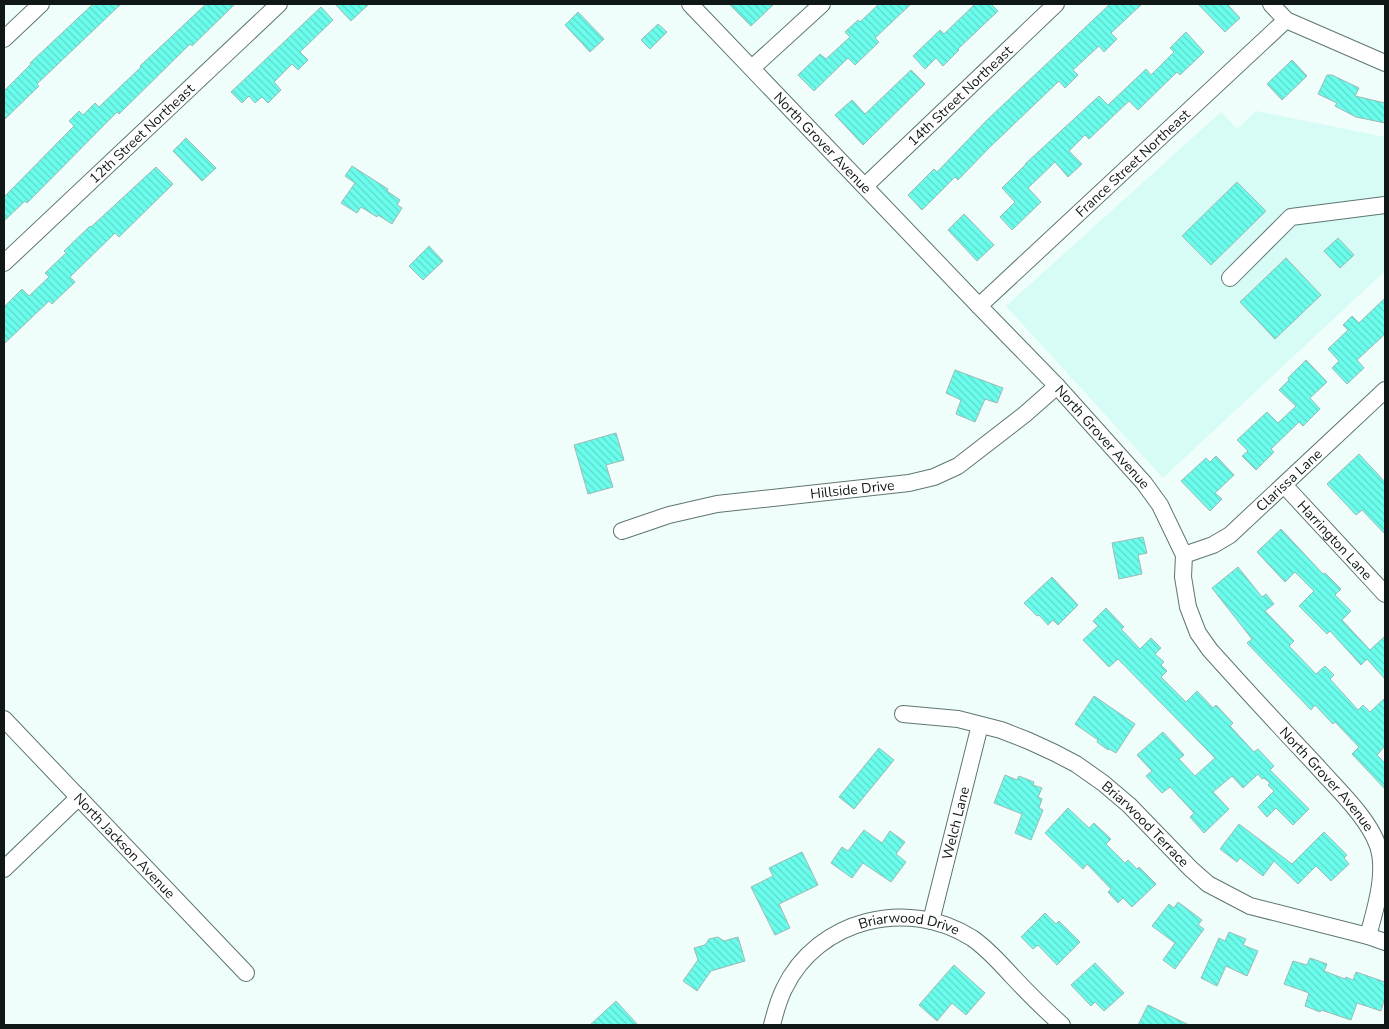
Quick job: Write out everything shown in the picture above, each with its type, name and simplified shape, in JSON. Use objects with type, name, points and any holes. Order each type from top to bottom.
[{"type":"street","points":[[4,39],[41,4]]},
{"type":"street","name":"12th Street Northeast","points":[[4,263],[279,4]]},
{"type":"street","name":"North Grover Avenue","points":[[690,4],[1058,386],[1144,483],[1160,505],[1184,555],[1183,577],[1188,607],[1198,633],[1210,650],[1346,799],[1369,827],[1379,847],[1381,867],[1380,891],[1368,936]]},
{"type":"street","points":[[752,68],[822,4]]},
{"type":"street","name":"14th Street Northeast","points":[[865,186],[1056,4]]},
{"type":"street","points":[[1271,4],[1286,20],[1385,63]]},
{"type":"street","name":"France Street Northeast","points":[[979,306],[1286,20]]},
{"type":"street","points":[[1230,278],[1291,217],[1385,205]]},
{"type":"street","name":"Hillside Drive","points":[[622,532],[669,515],[717,504],[910,483],[934,477],[958,466],[1058,386]]},
{"type":"street","name":"Clarissa Lane","points":[[1184,555],[1213,545],[1230,535],[1385,390]]},
{"type":"street","name":"Harrington Lane","points":[[1284,485],[1385,594]]},
{"type":"street","name":"Briarwood Terrace","points":[[903,714],[958,719],[1002,730],[1029,740],[1076,764],[1103,783],[1129,805],[1208,884],[1250,906],[1385,942]]},
{"type":"street","name":"North Jackson Avenue","points":[[4,719],[246,973]]},
{"type":"street","name":"Welch Lane","points":[[931,921],[980,725]]},
{"type":"street","points":[[4,869],[79,797]]},
{"type":"street","name":"Briarwood Drive","points":[[772,1025],[775,1011],[784,989],[792,975],[807,957],[831,937],[860,923],[884,918],[916,918],[931,921],[952,928],[972,938],[990,952],[1062,1025]]},
{"type":"shaded area","points":[[1256,111],[1385,137],[1385,271],[1163,478],[1006,306],[1221,112],[1237,129]]},
{"type":"building","points":[[93,4],[121,4],[37,84],[39,86],[4,120],[4,91],[30,63]]},
{"type":"building","points":[[206,4],[235,4],[192,46],[190,44],[119,114],[117,112],[27,203],[25,201],[4,221],[4,197],[74,126],[69,121],[79,111],[83,115],[95,103],[99,107]]},
{"type":"building","points":[[335,4],[369,4],[351,21]]},
{"type":"building","points":[[729,4],[774,4],[751,26]]},
{"type":"building","points":[[879,4],[911,4],[875,38],[879,42],[855,65],[848,58],[814,91],[798,75],[820,54],[826,59],[850,37],[845,32],[858,20],[860,22]]},
{"type":"building","points":[[975,4],[991,4],[998,11],[943,66],[936,58],[925,69],[913,56],[940,30],[944,34]]},
{"type":"building","points":[[1110,4],[1142,4],[1111,33],[1117,39],[1104,52],[1099,46],[1073,70],[1078,75],[1065,88],[1059,81],[958,180],[955,177],[922,210],[908,195],[934,169],[937,172],[987,120]]},
{"type":"building","points":[[1198,4],[1227,4],[1240,18],[1225,32]]},
{"type":"building","points":[[321,7],[333,20],[300,52],[308,60],[298,70],[292,64],[274,82],[281,90],[268,103],[262,97],[255,103],[249,96],[242,103],[231,92]]},
{"type":"building","points":[[578,12],[604,39],[590,52],[565,25]]},
{"type":"building","points":[[658,24],[667,32],[650,49],[641,40]]},
{"type":"building","points":[[1186,32],[1204,52],[1180,75],[1177,72],[1138,110],[1129,101],[1089,139],[1085,135],[1069,151],[1082,164],[1068,177],[1055,162],[1028,188],[1041,202],[1012,230],[1000,217],[1015,202],[1002,188],[1025,164],[1099,96],[1108,105],[1146,69],[1151,75],[1174,52],[1170,48]]},
{"type":"building","points":[[1292,60],[1307,76],[1282,100],[1267,84]]},
{"type":"building","points":[[911,70],[925,84],[863,145],[835,115],[852,100],[865,114]]},
{"type":"building","points":[[1327,75],[1332,75],[1359,88],[1355,96],[1385,103],[1385,123],[1356,117],[1335,106],[1337,103],[1318,94]]},
{"type":"building","points":[[186,138],[216,168],[202,181],[173,151]]},
{"type":"building","points":[[352,166],[388,189],[387,191],[400,200],[397,205],[402,208],[392,224],[361,207],[357,213],[341,203],[355,183],[345,176]]},
{"type":"building","points":[[156,167],[173,184],[119,237],[115,233],[70,277],[75,282],[52,304],[49,301],[4,344],[4,307],[22,289],[29,296],[49,277],[45,273],[66,253],[64,251]]},
{"type":"building","points":[[1237,182],[1266,211],[1211,265],[1182,236]]},
{"type":"building","points":[[964,214],[994,245],[977,261],[948,230]]},
{"type":"building","points":[[1338,238],[1354,255],[1340,268],[1324,251]]},
{"type":"building","points":[[429,246],[443,261],[423,280],[409,266]]},
{"type":"building","points":[[1286,258],[1321,295],[1275,339],[1240,302]]},
{"type":"building","points":[[1385,298],[1385,334],[1357,360],[1364,368],[1347,384],[1332,368],[1339,361],[1328,349],[1348,330],[1343,325],[1352,316],[1359,323]]},
{"type":"building","points":[[1306,360],[1327,382],[1310,398],[1320,409],[1303,426],[1299,422],[1271,449],[1274,452],[1256,470],[1242,456],[1248,451],[1237,440],[1267,412],[1278,423],[1296,406],[1279,390]]},
{"type":"building","points":[[955,370],[1003,388],[997,403],[985,399],[975,422],[956,414],[961,400],[946,393]]},
{"type":"building","points":[[616,433],[624,460],[606,465],[613,487],[588,494],[574,445]]},
{"type":"building","points":[[1359,454],[1385,482],[1385,534],[1362,510],[1356,515],[1327,484]]},
{"type":"building","points":[[1216,456],[1234,475],[1215,493],[1222,499],[1210,511],[1181,481],[1206,458],[1210,462]]},
{"type":"building","points":[[1281,529],[1323,574],[1325,573],[1341,589],[1335,595],[1351,611],[1342,620],[1370,650],[1385,636],[1385,679],[1367,659],[1361,665],[1330,631],[1327,634],[1299,606],[1314,591],[1295,572],[1285,582],[1257,552]]},
{"type":"building","points":[[1143,537],[1147,553],[1138,555],[1142,574],[1119,579],[1112,543]]},
{"type":"building","points":[[1238,567],[1262,597],[1266,594],[1274,604],[1265,611],[1294,641],[1289,646],[1316,674],[1325,666],[1334,675],[1330,679],[1358,710],[1363,705],[1370,712],[1385,698],[1385,746],[1377,755],[1385,763],[1385,789],[1352,754],[1359,747],[1335,722],[1333,724],[1315,705],[1311,710],[1247,643],[1252,639],[1212,588]]},
{"type":"building","points":[[1052,577],[1078,605],[1058,625],[1053,620],[1048,625],[1024,603]]},
{"type":"building","points":[[1106,608],[1124,627],[1121,629],[1140,649],[1151,638],[1161,648],[1155,654],[1164,662],[1161,665],[1167,671],[1161,677],[1186,702],[1197,691],[1213,708],[1216,705],[1233,723],[1230,726],[1254,752],[1258,749],[1274,766],[1270,770],[1309,809],[1293,825],[1276,808],[1267,817],[1258,807],[1274,791],[1268,785],[1270,783],[1264,778],[1262,779],[1258,774],[1243,788],[1232,776],[1213,792],[1229,809],[1204,833],[1190,817],[1194,813],[1170,787],[1162,793],[1146,776],[1152,771],[1137,755],[1163,732],[1184,755],[1179,759],[1195,776],[1215,758],[1118,659],[1109,667],[1083,640],[1098,626],[1093,621]]},
{"type":"building","points":[[1094,696],[1135,724],[1116,753],[1108,750],[1097,742],[1098,740],[1075,724]]},
{"type":"building","points":[[879,748],[894,760],[854,809],[839,797]]},
{"type":"building","points":[[1005,775],[1017,780],[1019,776],[1034,782],[1033,785],[1042,788],[1038,797],[1042,799],[1039,808],[1043,810],[1031,840],[1015,833],[1022,814],[994,803]]},
{"type":"building","points":[[1068,808],[1089,828],[1094,823],[1111,839],[1106,844],[1125,863],[1128,860],[1137,869],[1139,867],[1156,884],[1132,907],[1123,898],[1118,903],[1108,892],[1111,889],[1087,864],[1083,869],[1045,833]]},
{"type":"building","points":[[1239,824],[1292,864],[1324,832],[1347,855],[1344,858],[1349,864],[1331,881],[1316,866],[1298,884],[1274,861],[1263,876],[1240,858],[1237,862],[1220,849]]},
{"type":"building","points":[[864,830],[882,843],[890,831],[905,842],[896,854],[906,862],[891,882],[863,863],[852,878],[831,863],[842,847],[848,851]]},
{"type":"building","points":[[802,852],[818,885],[779,904],[790,928],[775,935],[751,887],[773,876],[769,868]]},
{"type":"building","points":[[1178,902],[1202,920],[1198,925],[1204,929],[1175,969],[1163,960],[1175,943],[1152,926],[1169,904],[1174,908]]},
{"type":"building","points":[[1045,913],[1056,924],[1059,921],[1080,942],[1057,965],[1038,945],[1033,949],[1021,937]]},
{"type":"building","points":[[1229,932],[1246,939],[1243,945],[1258,951],[1247,976],[1226,966],[1217,986],[1201,978],[1219,938],[1225,941]]},
{"type":"building","points":[[718,937],[724,941],[738,937],[745,961],[711,971],[697,991],[683,981],[698,960],[694,948],[705,945],[709,939]]},
{"type":"building","points":[[1310,958],[1327,964],[1324,971],[1345,979],[1346,977],[1353,980],[1356,972],[1385,982],[1385,998],[1381,1011],[1357,1003],[1351,1020],[1305,1006],[1309,993],[1284,984],[1293,961],[1307,965]]},
{"type":"building","points":[[1095,963],[1124,993],[1104,1011],[1095,1002],[1091,1006],[1071,985]]},
{"type":"building","points":[[954,965],[985,993],[966,1015],[952,1003],[937,1021],[919,1005]]},
{"type":"building","points":[[616,1001],[638,1025],[590,1025]]},
{"type":"building","points":[[1148,1005],[1189,1025],[1138,1025]]}]
